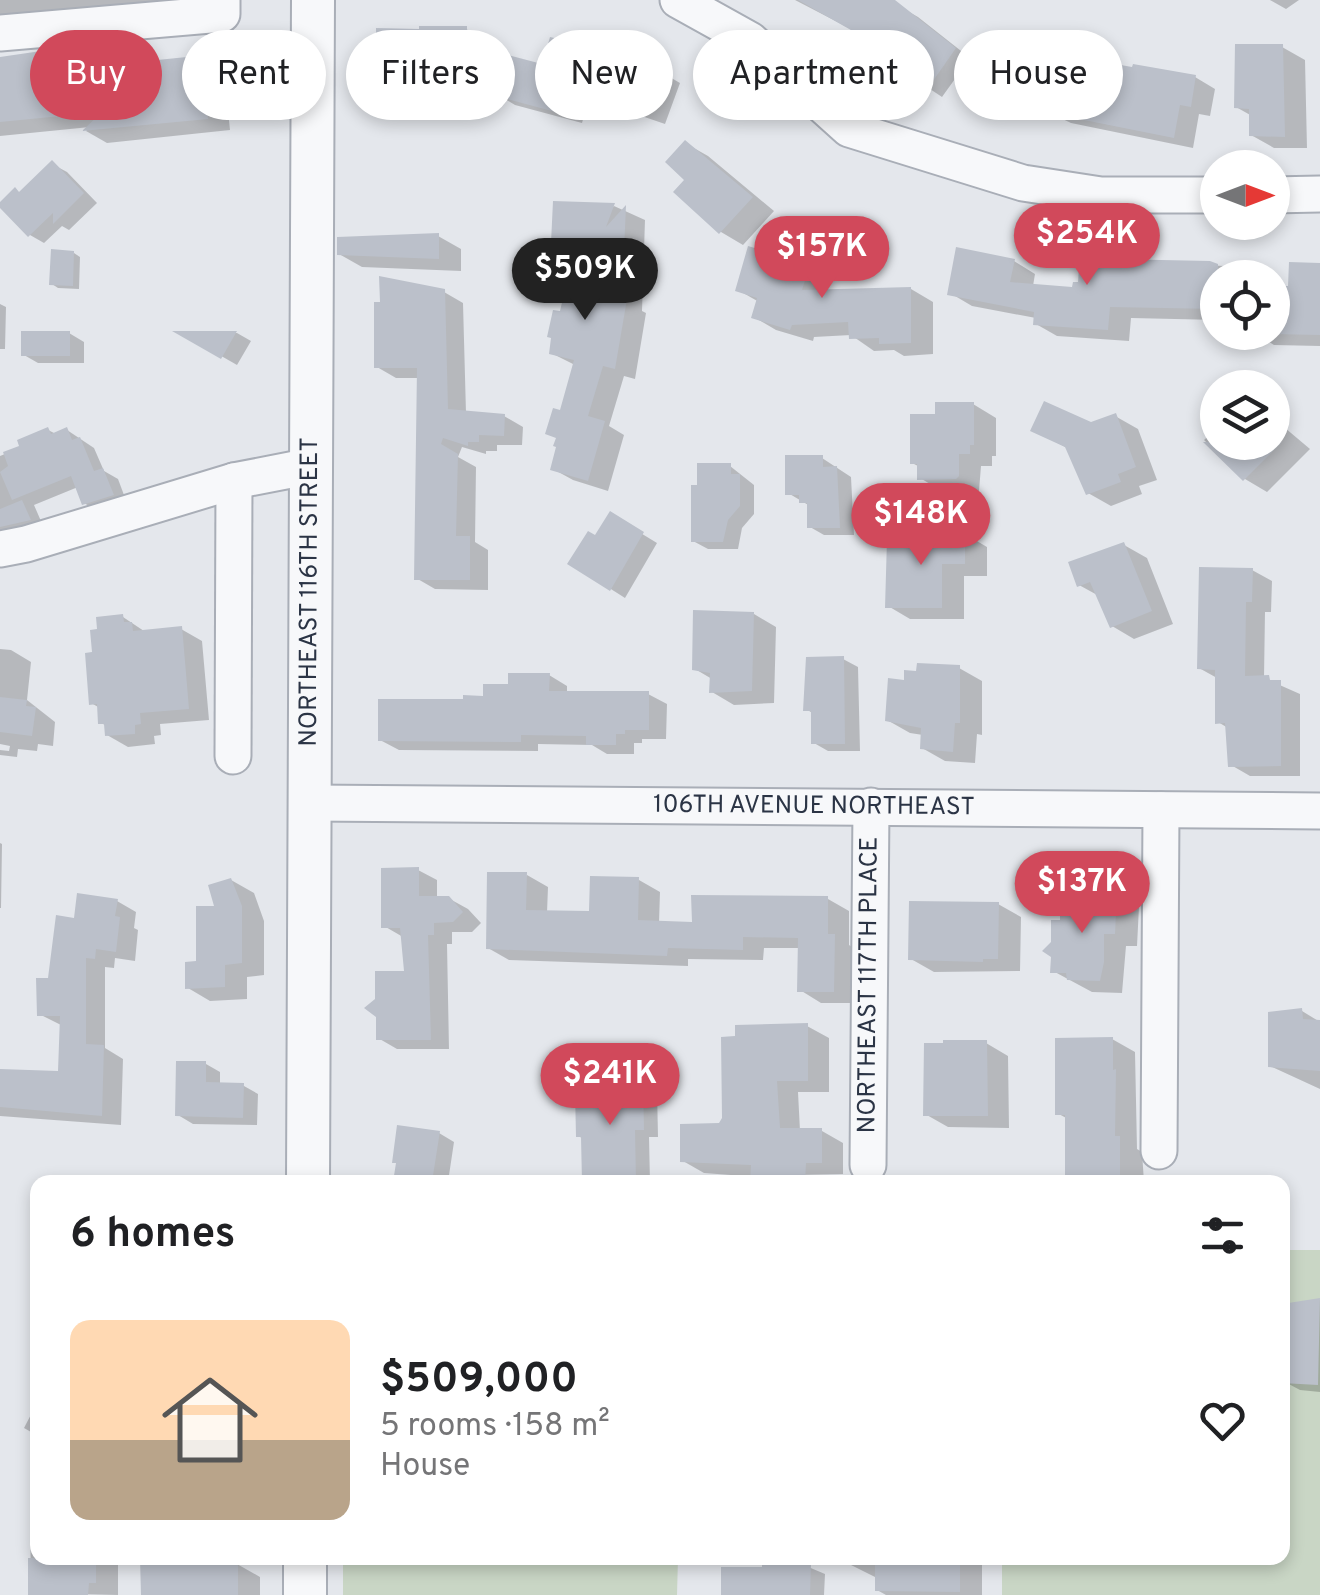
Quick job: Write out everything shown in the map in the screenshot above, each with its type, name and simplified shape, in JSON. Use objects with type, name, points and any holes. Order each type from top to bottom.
[{"type":"street","name":"NORTHEAST 116TH STREET","points":[[308,1175],[312,0]]},
{"type":"street","points":[[678,0],[750,40],[849,129],[1024,183],[1102,195],[1200,195]]},
{"type":"street","points":[[0,33],[222,7]]},
{"type":"street","points":[[1290,194],[1320,194]]},
{"type":"street","points":[[0,549],[234,480],[311,466]]},
{"type":"street","points":[[232,756],[234,480]]},
{"type":"street","name":"106TH AVENUE NORTHEAST","points":[[309,803],[1320,811]]},
{"type":"street","name":"NORTHEAST 117TH PLACE","points":[[868,1165],[871,806]]},
{"type":"street","points":[[1159,1151],[1161,810]]},
{"type":"street","points":[[305,1565],[305,1595]]},
{"type":"green space","points":[[1290,1250],[1320,1250],[1320,1595],[1002,1595],[1002,1565],[1290,1565]]},
{"type":"green space","points":[[343,1565],[678,1565],[677,1595],[343,1595]]},
{"type":"building","points":[[798,0],[895,0],[933,30],[851,30]]},
{"type":"building","points":[[467,26],[467,30],[376,30],[376,28]]},
{"type":"building","points":[[934,31],[954,46],[934,80]]},
{"type":"building","points":[[1235,44],[1283,44],[1285,137],[1249,136],[1249,109],[1234,108]]},
{"type":"building","points":[[30,53],[30,119],[0,122],[0,57]]},
{"type":"building","points":[[182,57],[182,120],[198,120],[82,131],[94,120],[162,120],[162,60]]},
{"type":"building","points":[[515,57],[535,62],[535,107],[515,101]]},
{"type":"building","points":[[1123,65],[1196,75],[1191,107],[1180,105],[1174,138],[1084,120],[1123,120]]},
{"type":"building","points":[[685,140],[753,197],[719,234],[673,192],[684,180],[665,162]]},
{"type":"building","points":[[52,160],[84,193],[53,224],[53,213],[28,237],[0,208],[0,202],[15,187],[19,192]]},
{"type":"building","points":[[553,201],[615,203],[606,227],[626,205],[622,298],[627,299],[615,369],[603,366],[588,416],[605,421],[588,481],[550,470],[556,438],[545,434],[553,408],[560,410],[574,360],[549,354],[551,338],[547,337],[553,310],[560,311],[571,264],[550,264]]},
{"type":"building","points":[[439,233],[439,259],[337,255],[337,237]]},
{"type":"building","points":[[748,246],[810,264],[802,290],[911,287],[911,343],[879,344],[879,338],[849,339],[848,322],[792,325],[790,330],[751,318],[757,298],[735,291]]},
{"type":"building","points":[[956,247],[1015,259],[1010,282],[1072,287],[1073,282],[1078,282],[1080,254],[1113,259],[1200,261],[1200,309],[1110,307],[1108,330],[1033,325],[1034,312],[947,295]]},
{"type":"building","points":[[51,249],[74,251],[73,286],[49,285]]},
{"type":"building","points":[[1290,262],[1320,263],[1320,335],[1290,334]]},
{"type":"building","points":[[379,276],[445,289],[448,409],[505,414],[504,436],[479,435],[479,442],[468,442],[468,446],[443,438],[441,444],[458,454],[456,536],[470,536],[470,580],[414,580],[417,368],[374,368],[374,302],[380,302]]},
{"type":"building","points":[[21,331],[70,331],[70,356],[21,356]]},
{"type":"building","points":[[172,331],[237,331],[221,359]]},
{"type":"building","points":[[1044,401],[1091,422],[1116,413],[1136,467],[1118,474],[1121,482],[1086,495],[1065,447],[1030,431]]},
{"type":"building","points":[[935,402],[974,402],[974,445],[970,445],[970,454],[959,454],[956,479],[917,480],[917,464],[910,464],[910,414],[935,414]]},
{"type":"building","points":[[48,427],[51,434],[67,427],[72,440],[80,437],[94,471],[103,468],[114,495],[82,505],[71,476],[12,500],[0,472],[8,466],[3,452],[19,446],[17,440]]},
{"type":"building","points":[[785,455],[823,455],[823,467],[837,466],[840,528],[807,528],[807,503],[799,503],[799,495],[785,495]]},
{"type":"building","points":[[1221,460],[1264,460],[1243,481]]},
{"type":"building","points":[[697,463],[731,463],[731,474],[740,474],[740,506],[728,520],[723,542],[691,542],[691,485],[697,485]]},
{"type":"building","points":[[22,500],[31,520],[0,527],[0,509]]},
{"type":"building","points":[[610,511],[644,532],[610,591],[567,564],[588,531],[595,535]]},
{"type":"building","points":[[965,531],[965,564],[942,564],[942,608],[885,608],[887,539]]},
{"type":"building","points":[[1124,542],[1152,611],[1110,628],[1090,582],[1077,587],[1068,562]]},
{"type":"building","points":[[1199,567],[1253,568],[1252,602],[1246,602],[1245,676],[1269,675],[1270,680],[1281,680],[1281,766],[1228,767],[1225,723],[1215,724],[1215,670],[1197,669]]},
{"type":"building","points":[[693,610],[754,612],[752,691],[709,693],[710,673],[692,670]]},
{"type":"building","points":[[123,614],[124,622],[132,622],[133,631],[182,626],[189,709],[140,713],[141,724],[135,725],[135,734],[105,736],[104,724],[98,724],[97,704],[89,705],[85,653],[92,652],[90,630],[97,629],[96,617]]},
{"type":"building","points":[[844,656],[845,744],[811,744],[811,711],[803,711],[806,657]]},
{"type":"building","points":[[917,663],[960,665],[960,723],[955,723],[953,752],[920,749],[921,728],[885,721],[888,678],[904,680],[904,670],[916,671]]},
{"type":"building","points":[[508,673],[550,673],[549,691],[649,691],[649,730],[616,734],[616,745],[586,745],[586,736],[521,735],[521,742],[378,741],[378,699],[483,696],[483,684],[508,684]]},
{"type":"building","points":[[0,697],[27,700],[26,706],[36,707],[32,736],[0,732]]},
{"type":"building","points":[[419,867],[419,896],[449,896],[463,912],[453,922],[434,923],[434,935],[428,935],[431,1040],[376,1040],[376,1017],[364,1008],[375,999],[375,971],[404,971],[400,928],[381,928],[381,868]]},
{"type":"building","points":[[487,872],[527,872],[526,910],[589,911],[590,876],[639,877],[638,920],[692,922],[691,895],[828,896],[828,934],[835,934],[834,992],[797,992],[798,938],[743,937],[743,950],[668,948],[667,956],[486,949]]},
{"type":"building","points":[[231,878],[242,906],[242,963],[225,965],[225,987],[185,989],[185,962],[196,961],[196,906],[214,906],[208,885]]},
{"type":"building","points":[[1081,891],[1117,892],[1115,934],[1104,934],[1100,981],[1067,980],[1066,973],[1050,973],[1051,957],[1042,951],[1051,942],[1051,920],[1060,920],[1060,901],[1081,901]]},
{"type":"building","points":[[77,893],[118,899],[116,952],[96,949],[95,959],[86,958],[86,1044],[104,1045],[102,1116],[0,1107],[0,1069],[58,1071],[60,1016],[37,1016],[36,978],[48,978],[56,915],[74,918]]},
{"type":"building","points":[[909,901],[999,902],[998,959],[908,960]]},
{"type":"building","points":[[1302,1008],[1303,1019],[1320,1020],[1320,1071],[1268,1067],[1268,1012]]},
{"type":"building","points":[[808,1023],[808,1081],[777,1081],[780,1128],[822,1128],[822,1163],[806,1163],[805,1175],[750,1175],[751,1165],[680,1162],[680,1124],[719,1123],[722,1118],[721,1037],[735,1036],[735,1025]]},
{"type":"building","points":[[1113,1037],[1115,1136],[1120,1136],[1120,1175],[1065,1175],[1065,1115],[1055,1115],[1055,1038]]},
{"type":"building","points":[[987,1040],[988,1116],[923,1116],[924,1043]]},
{"type":"building","points":[[176,1061],[206,1061],[206,1082],[244,1083],[243,1118],[175,1116]]},
{"type":"building","points":[[643,1077],[644,1130],[635,1130],[636,1175],[582,1175],[575,1090],[591,1089],[590,1078]]},
{"type":"building","points":[[397,1125],[440,1131],[433,1175],[394,1175],[396,1163],[392,1163]]},
{"type":"building","points":[[1320,1298],[1318,1385],[1290,1383],[1290,1303]]},
{"type":"building","points":[[28,1558],[30,1565],[96,1565],[96,1583],[89,1583],[88,1595],[28,1595]]},
{"type":"building","points":[[140,1565],[238,1565],[238,1595],[141,1595]]},
{"type":"building","points":[[811,1565],[810,1595],[721,1595],[721,1567]]},
{"type":"building","points":[[875,1565],[960,1565],[960,1592],[875,1591]]}]
